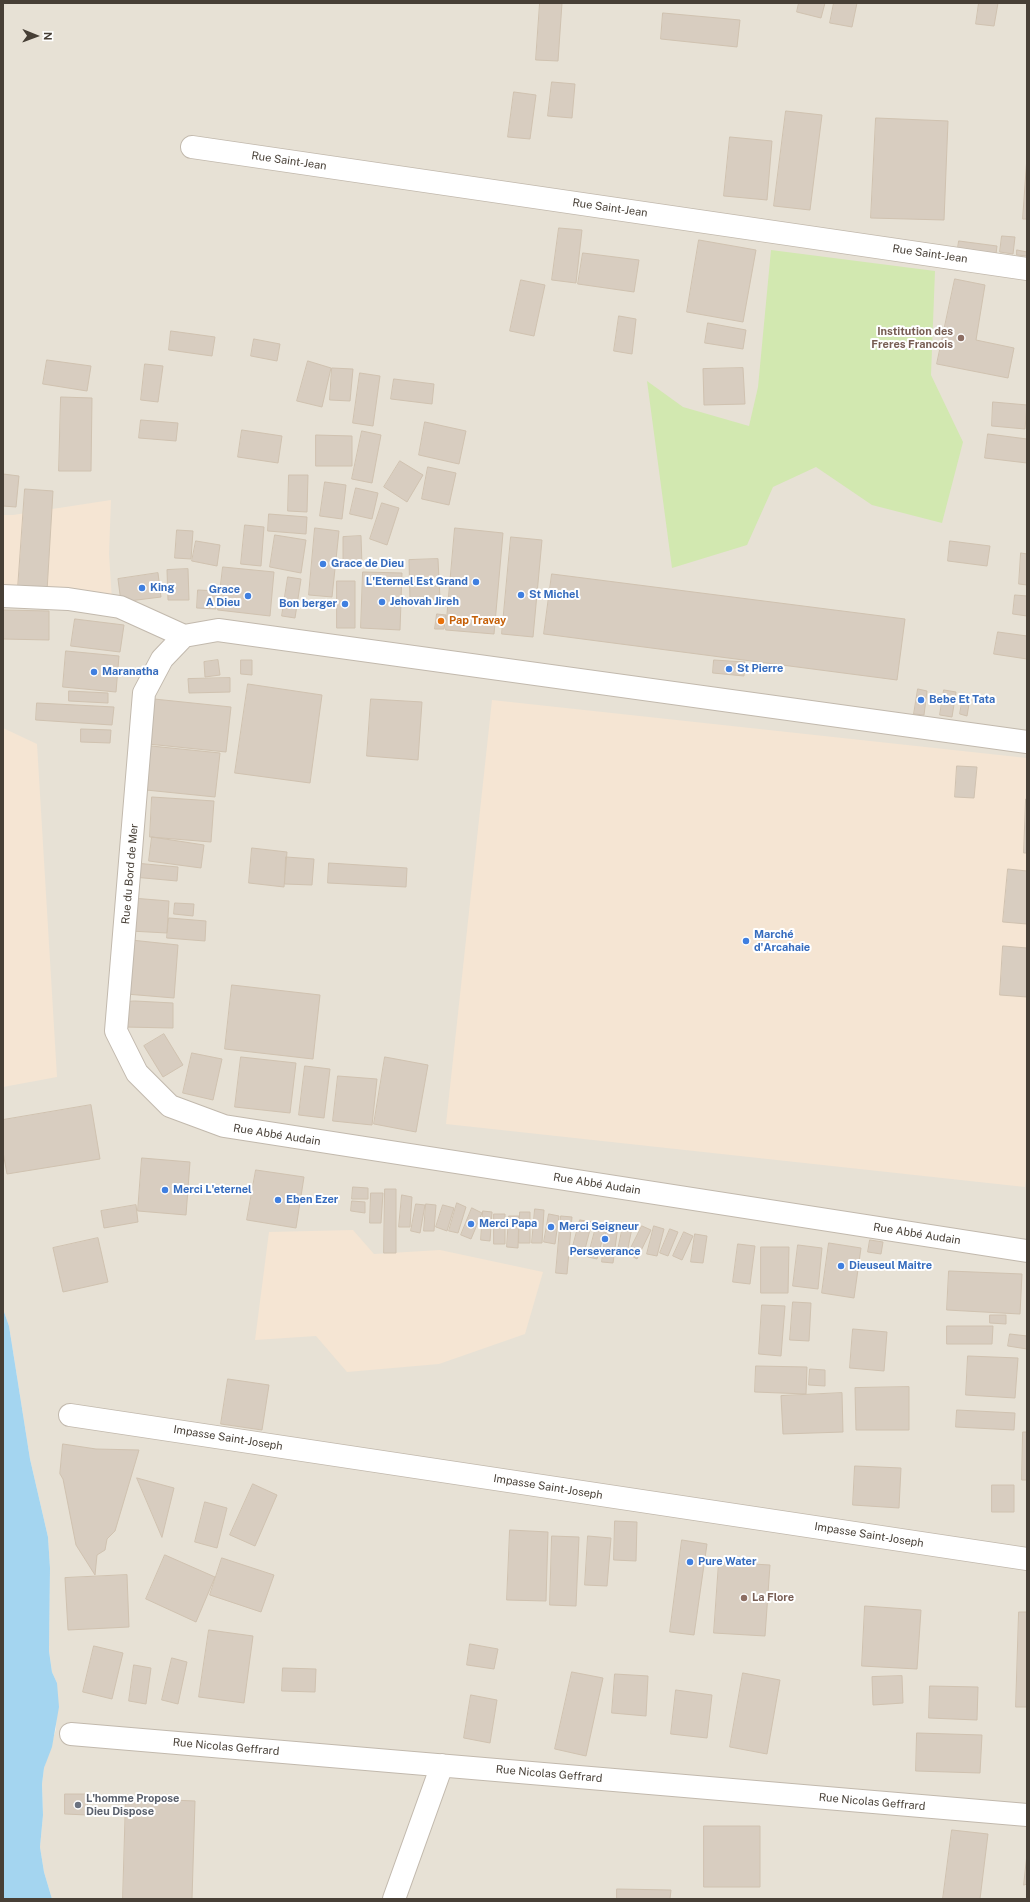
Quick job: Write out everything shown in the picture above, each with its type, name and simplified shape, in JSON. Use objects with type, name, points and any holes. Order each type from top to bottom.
[{"type":"street","name":"Rue Saint-Jean","points":[[192,147],[1027,268]]},
{"type":"street","points":[[3,596],[68,599],[120,607],[184,636],[218,630],[1027,742]]},
{"type":"street","name":"Rue du Bord de Mer","points":[[170,1106],[137,1072],[116,1031],[144,694],[162,659],[184,636]]},
{"type":"street","name":"Rue Abbé Audain","points":[[170,1106],[224,1126],[1027,1251]]},
{"type":"street","name":"Impasse Saint-Joseph","points":[[70,1415],[1027,1559]]},
{"type":"street","name":"Rue Nicolas Geffrard","points":[[71,1734],[1027,1815]]},
{"type":"street","points":[[394,1899],[442,1765]]},
{"type":"shaded area","points":[[3,3],[1027,3],[1027,1899],[52,1899],[44,1872],[40,1847],[43,1815],[42,1784],[44,1768],[56,1729],[57,1683],[52,1672],[49,1651],[50,1568],[48,1537],[30,1459],[9,1326],[3,1309]]},
{"type":"shaded area","points":[[111,500],[109,554],[112,600],[3,605],[3,515],[13,515]]},
{"type":"shaded area","name":"Marché d'Arcahaie","points":[[492,700],[1027,758],[1027,1171],[1025,1187],[446,1124]]},
{"type":"shaded area","points":[[3,728],[37,744],[57,1077],[3,1087]]},
{"type":"shaded area","points":[[353,1230],[374,1254],[440,1250],[543,1272],[525,1334],[439,1364],[347,1372],[316,1336],[255,1340],[269,1232]]},
{"type":"green space","points":[[771,250],[935,271],[931,375],[963,442],[942,523],[872,505],[816,467],[773,487],[747,545],[672,568],[647,381],[683,407],[749,426],[758,387]]},
{"type":"water","points":[[3,1309],[9,1326],[30,1459],[48,1537],[50,1568],[49,1651],[52,1672],[57,1683],[59,1707],[52,1747],[44,1768],[42,1784],[43,1815],[40,1847],[44,1872],[52,1899],[3,1899]]},
{"type":"building","points":[[540,3],[562,3],[558,61],[536,60]]},
{"type":"building","points":[[799,3],[825,3],[821,18],[797,12]]},
{"type":"building","points":[[834,3],[857,3],[852,27],[830,23]]},
{"type":"building","points":[[979,3],[998,3],[994,26],[976,24]]},
{"type":"building","points":[[663,13],[740,20],[737,47],[661,39]]},
{"type":"building","points":[[552,82],[575,84],[572,118],[548,116]]},
{"type":"building","points":[[514,92],[536,95],[530,139],[508,137]]},
{"type":"building","points":[[786,111],[822,115],[810,210],[774,206]]},
{"type":"building","points":[[876,118],[948,121],[944,220],[871,218]]},
{"type":"building","points":[[730,137],[772,141],[767,200],[724,196]]},
{"type":"building","points":[[1027,157],[1027,219],[1023,219]]},
{"type":"building","points":[[559,228],[582,230],[576,283],[552,280]]},
{"type":"building","points":[[1002,236],[1015,237],[1013,254],[1000,252]]},
{"type":"building","points":[[699,240],[756,250],[743,322],[687,312]]},
{"type":"building","points":[[959,241],[997,246],[996,254],[958,248]]},
{"type":"building","points":[[1017,250],[1027,252],[1027,256],[1017,255]]},
{"type":"building","points":[[583,253],[639,260],[634,292],[578,284]]},
{"type":"building","points":[[955,279],[985,285],[976,340],[1014,348],[1008,378],[937,364]]},
{"type":"building","points":[[521,280],[545,285],[534,336],[510,331]]},
{"type":"building","points":[[619,316],[636,319],[632,354],[614,351]]},
{"type":"building","points":[[708,323],[746,330],[743,349],[705,343]]},
{"type":"building","points":[[171,331],[215,337],[212,356],[169,350]]},
{"type":"building","points":[[254,339],[280,344],[277,361],[251,356]]},
{"type":"building","points":[[47,360],[91,366],[87,391],[43,384]]},
{"type":"building","points":[[308,361],[331,368],[322,407],[297,401]]},
{"type":"building","points":[[145,364],[163,366],[158,402],[141,400]]},
{"type":"building","points":[[332,368],[353,369],[350,401],[330,400]]},
{"type":"building","points":[[743,368],[745,404],[704,405],[703,369]]},
{"type":"building","points":[[360,373],[380,376],[373,426],[353,423]]},
{"type":"building","points":[[394,379],[434,384],[432,404],[391,399]]},
{"type":"building","points":[[61,397],[92,398],[91,471],[59,471]]},
{"type":"building","points":[[993,402],[1027,405],[1025,429],[992,426]]},
{"type":"building","points":[[141,420],[178,423],[176,441],[139,438]]},
{"type":"building","points":[[425,422],[466,431],[459,464],[419,455]]},
{"type":"building","points":[[242,430],[282,436],[278,463],[238,457]]},
{"type":"building","points":[[362,431],[381,435],[372,483],[352,479]]},
{"type":"building","points":[[988,434],[1027,439],[1027,463],[985,458]]},
{"type":"building","points":[[316,435],[352,436],[352,466],[316,466]]},
{"type":"building","points":[[400,461],[423,475],[407,502],[384,487]]},
{"type":"building","points":[[428,467],[456,473],[449,505],[422,499]]},
{"type":"building","points":[[3,474],[19,476],[16,507],[3,506]]},
{"type":"building","points":[[289,475],[308,475],[307,512],[288,511]]},
{"type":"building","points":[[325,482],[346,485],[342,519],[320,516]]},
{"type":"building","points":[[356,488],[378,493],[372,519],[350,514]]},
{"type":"building","points":[[25,489],[53,491],[47,591],[18,588]]},
{"type":"building","points":[[382,503],[399,508],[387,545],[370,539]]},
{"type":"building","points":[[269,514],[307,517],[306,534],[268,531]]},
{"type":"building","points":[[245,525],[264,527],[261,566],[241,564]]},
{"type":"building","points":[[315,528],[339,531],[332,597],[309,595]]},
{"type":"building","points":[[455,528],[503,533],[494,634],[446,630]]},
{"type":"building","points":[[177,530],[193,531],[191,559],[175,558]]},
{"type":"building","points":[[275,535],[306,540],[301,573],[270,567]]},
{"type":"building","points":[[361,536],[362,566],[343,565],[343,537]]},
{"type":"building","points":[[511,537],[542,540],[533,637],[502,634]]},
{"type":"building","points":[[196,541],[220,545],[217,566],[192,561]]},
{"type":"building","points":[[950,541],[990,546],[987,566],[948,561]]},
{"type":"building","points":[[1021,553],[1027,554],[1027,585],[1019,584]]},
{"type":"building","points":[[438,559],[440,599],[410,600],[409,560]]},
{"type":"building","points":[[223,567],[274,572],[270,616],[218,610]]},
{"type":"building","points":[[188,569],[189,600],[168,600],[167,570]]},
{"type":"building","points":[[363,572],[402,573],[400,630],[361,628]]},
{"type":"building","points":[[158,573],[161,597],[121,602],[118,579]]},
{"type":"building","points":[[552,574],[905,619],[897,680],[544,634]]},
{"type":"building","points":[[288,577],[301,579],[295,618],[282,616]]},
{"type":"building","points":[[337,581],[355,581],[355,628],[337,628]]},
{"type":"building","points":[[198,590],[217,591],[216,609],[197,608]]},
{"type":"building","points":[[1015,595],[1027,596],[1027,616],[1013,614]]},
{"type":"building","points":[[3,610],[49,611],[49,640],[3,639]]},
{"type":"building","points":[[437,614],[446,615],[444,629],[435,629]]},
{"type":"building","points":[[75,619],[124,625],[120,652],[71,646]]},
{"type":"building","points":[[998,632],[1027,636],[1027,659],[994,654]]},
{"type":"building","points":[[66,651],[119,656],[116,692],[63,687]]},
{"type":"building","points":[[218,660],[220,675],[205,677],[204,662]]},
{"type":"building","points":[[241,660],[252,660],[252,675],[241,674]]},
{"type":"building","points":[[714,660],[745,662],[744,676],[713,673]]},
{"type":"building","points":[[230,678],[230,692],[189,693],[188,679]]},
{"type":"building","points":[[248,684],[322,695],[310,783],[235,773]]},
{"type":"building","points":[[918,689],[927,691],[924,715],[914,714]]},
{"type":"building","points":[[944,690],[956,692],[952,717],[940,715]]},
{"type":"building","points":[[69,691],[108,693],[108,703],[69,701]]},
{"type":"building","points":[[963,697],[970,698],[967,716],[960,714]]},
{"type":"building","points":[[154,699],[231,707],[226,752],[148,744]]},
{"type":"building","points":[[371,699],[422,702],[418,760],[367,756]]},
{"type":"building","points":[[37,703],[114,707],[112,725],[36,720]]},
{"type":"building","points":[[81,729],[111,730],[110,743],[81,742]]},
{"type":"building","points":[[151,746],[220,753],[215,797],[146,790]]},
{"type":"building","points":[[957,766],[977,767],[974,798],[955,797]]},
{"type":"building","points":[[152,797],[214,801],[211,842],[150,837]]},
{"type":"building","points":[[1026,799],[1027,853],[1024,853]]},
{"type":"building","points":[[152,837],[204,845],[201,868],[149,861]]},
{"type":"building","points":[[252,848],[287,852],[284,887],[249,883]]},
{"type":"building","points":[[286,857],[314,859],[312,885],[285,884]]},
{"type":"building","points":[[135,863],[178,867],[177,881],[133,877]]},
{"type":"building","points":[[329,863],[407,868],[406,887],[328,883]]},
{"type":"building","points":[[1008,869],[1027,871],[1027,924],[1003,922]]},
{"type":"building","points":[[132,898],[169,901],[167,933],[130,931]]},
{"type":"building","points":[[175,903],[194,904],[193,916],[174,914]]},
{"type":"building","points":[[169,918],[206,921],[205,941],[167,938]]},
{"type":"building","points":[[131,940],[178,945],[174,998],[126,994]]},
{"type":"building","points":[[1003,946],[1027,948],[1027,997],[1000,995]]},
{"type":"building","points":[[232,985],[320,995],[313,1059],[225,1049]]},
{"type":"building","points":[[135,1001],[173,1003],[173,1028],[124,1027],[125,1002]]},
{"type":"building","points":[[164,1034],[183,1065],[163,1077],[144,1046]]},
{"type":"building","points":[[192,1053],[222,1059],[213,1100],[183,1093]]},
{"type":"building","points":[[241,1057],[296,1063],[290,1113],[235,1107]]},
{"type":"building","points":[[385,1057],[428,1065],[416,1132],[374,1124]]},
{"type":"building","points":[[305,1066],[330,1069],[324,1118],[299,1115]]},
{"type":"building","points":[[338,1076],[377,1079],[372,1125],[333,1121]]},
{"type":"building","points":[[91,1105],[100,1159],[7,1174],[3,1152],[3,1120]]},
{"type":"building","points":[[142,1158],[190,1162],[186,1215],[138,1211]]},
{"type":"building","points":[[256,1170],[304,1177],[296,1228],[247,1220]]},
{"type":"building","points":[[353,1187],[368,1188],[368,1199],[352,1199]]},
{"type":"building","points":[[385,1189],[396,1189],[396,1253],[384,1253]]},
{"type":"building","points":[[371,1193],[383,1193],[381,1223],[370,1223]]},
{"type":"building","points":[[402,1195],[412,1197],[410,1227],[399,1227]]},
{"type":"building","points":[[352,1201],[365,1202],[365,1213],[351,1211]]},
{"type":"building","points":[[457,1203],[466,1207],[458,1233],[449,1231]]},
{"type":"building","points":[[416,1204],[425,1205],[420,1233],[411,1231]]},
{"type":"building","points":[[426,1204],[436,1205],[434,1231],[424,1231]]},
{"type":"building","points":[[136,1205],[138,1222],[104,1228],[101,1211]]},
{"type":"building","points":[[443,1205],[454,1208],[447,1231],[436,1227]]},
{"type":"building","points":[[472,1208],[482,1213],[471,1239],[461,1235]]},
{"type":"building","points":[[535,1209],[544,1210],[542,1243],[532,1243]]},
{"type":"building","points":[[483,1211],[492,1212],[490,1241],[481,1240]]},
{"type":"building","points":[[520,1212],[530,1212],[530,1243],[519,1243]]},
{"type":"building","points":[[494,1214],[505,1214],[505,1244],[494,1244]]},
{"type":"building","points":[[549,1214],[559,1216],[555,1244],[544,1242]]},
{"type":"building","points":[[509,1216],[519,1216],[518,1248],[507,1247]]},
{"type":"building","points":[[561,1216],[572,1217],[567,1274],[556,1273]]},
{"type":"building","points":[[580,1220],[592,1222],[584,1253],[572,1250]]},
{"type":"building","points":[[607,1225],[618,1226],[613,1263],[602,1262]]},
{"type":"building","points":[[623,1226],[632,1228],[627,1253],[618,1250]]},
{"type":"building","points":[[642,1226],[651,1230],[637,1259],[628,1254]]},
{"type":"building","points":[[654,1226],[664,1229],[657,1256],[647,1254]]},
{"type":"building","points":[[596,1227],[605,1230],[597,1259],[588,1257]]},
{"type":"building","points":[[670,1229],[678,1232],[668,1256],[660,1253]]},
{"type":"building","points":[[684,1232],[693,1236],[682,1260],[673,1256]]},
{"type":"building","points":[[695,1234],[707,1236],[703,1263],[691,1262]]},
{"type":"building","points":[[98,1238],[108,1282],[63,1292],[53,1248]]},
{"type":"building","points":[[870,1240],[883,1242],[881,1254],[868,1252]]},
{"type":"building","points":[[829,1243],[861,1248],[854,1298],[822,1293]]},
{"type":"building","points":[[738,1244],[755,1246],[750,1284],[733,1282]]},
{"type":"building","points":[[798,1245],[822,1248],[818,1289],[793,1286]]},
{"type":"building","points":[[761,1247],[789,1247],[788,1293],[761,1293]]},
{"type":"building","points":[[949,1271],[1022,1274],[1020,1314],[947,1310]]},
{"type":"building","points":[[793,1302],[811,1303],[809,1341],[790,1340]]},
{"type":"building","points":[[762,1305],[785,1306],[781,1356],[759,1354]]},
{"type":"building","points":[[990,1315],[1006,1315],[1006,1324],[990,1323]]},
{"type":"building","points":[[947,1326],[993,1326],[992,1344],[947,1344]]},
{"type":"building","points":[[853,1329],[887,1332],[884,1371],[850,1368]]},
{"type":"building","points":[[1010,1334],[1027,1336],[1027,1349],[1008,1346]]},
{"type":"building","points":[[968,1356],[1018,1358],[1015,1398],[966,1395]]},
{"type":"building","points":[[756,1366],[807,1367],[806,1394],[755,1392]]},
{"type":"building","points":[[810,1369],[825,1370],[825,1386],[809,1385]]},
{"type":"building","points":[[228,1379],[269,1385],[262,1430],[221,1424]]},
{"type":"building","points":[[909,1387],[909,1430],[856,1430],[855,1388]]},
{"type":"building","points":[[842,1393],[843,1432],[783,1434],[781,1396]]},
{"type":"building","points":[[957,1410],[1015,1413],[1014,1430],[956,1427]]},
{"type":"building","points":[[1023,1432],[1027,1432],[1027,1480],[1022,1480]]},
{"type":"building","points":[[63,1444],[96,1449],[139,1450],[115,1531],[107,1539],[105,1550],[97,1555],[95,1575],[76,1545],[63,1479],[60,1474]]},
{"type":"building","points":[[855,1466],[901,1468],[899,1508],[853,1505]]},
{"type":"building","points":[[137,1478],[174,1488],[162,1537]]},
{"type":"building","points":[[253,1484],[277,1495],[255,1546],[230,1535]]},
{"type":"building","points":[[992,1485],[1014,1485],[1014,1512],[992,1512]]},
{"type":"building","points":[[205,1502],[227,1508],[217,1548],[195,1542]]},
{"type":"building","points":[[615,1521],[637,1522],[636,1561],[614,1560]]},
{"type":"building","points":[[510,1530],[548,1532],[546,1601],[507,1600]]},
{"type":"building","points":[[552,1536],[579,1537],[576,1606],[550,1605]]},
{"type":"building","points":[[588,1536],[611,1538],[607,1586],[585,1585]]},
{"type":"building","points":[[682,1540],[707,1544],[694,1635],[670,1632]]},
{"type":"building","points":[[165,1555],[215,1577],[196,1622],[146,1599]]},
{"type":"building","points":[[222,1558],[274,1575],[261,1612],[210,1595]]},
{"type":"building","points":[[719,1562],[770,1565],[765,1636],[714,1633]]},
{"type":"building","points":[[127,1575],[129,1627],[68,1630],[65,1578]]},
{"type":"building","points":[[865,1606],[921,1610],[917,1669],[862,1666]]},
{"type":"building","points":[[1019,1612],[1027,1612],[1027,1707],[1016,1707]]},
{"type":"building","points":[[209,1630],[253,1636],[244,1703],[199,1697]]},
{"type":"building","points":[[470,1644],[498,1649],[494,1669],[467,1665]]},
{"type":"building","points":[[94,1646],[123,1653],[112,1699],[83,1692]]},
{"type":"building","points":[[172,1658],[187,1662],[178,1704],[162,1700]]},
{"type":"building","points":[[134,1665],[151,1668],[146,1704],[129,1701]]},
{"type":"building","points":[[283,1668],[316,1669],[315,1692],[282,1691]]},
{"type":"building","points":[[572,1672],[603,1678],[586,1756],[555,1749]]},
{"type":"building","points":[[743,1673],[780,1680],[767,1754],[730,1747]]},
{"type":"building","points":[[615,1674],[648,1676],[646,1716],[612,1713]]},
{"type":"building","points":[[902,1676],[903,1703],[873,1705],[872,1677]]},
{"type":"building","points":[[930,1686],[978,1687],[977,1720],[929,1718]]},
{"type":"building","points":[[676,1690],[712,1695],[707,1738],[671,1734]]},
{"type":"building","points":[[471,1695],[497,1700],[490,1743],[464,1738]]},
{"type":"building","points":[[917,1733],[982,1735],[980,1773],[916,1771]]},
{"type":"building","points":[[65,1794],[88,1794],[87,1815],[65,1814]]},
{"type":"building","points":[[126,1798],[195,1801],[192,1899],[123,1899]]},
{"type":"building","points":[[704,1826],[760,1826],[760,1887],[704,1887]]},
{"type":"building","points":[[952,1830],[988,1834],[980,1899],[943,1899]]},
{"type":"building","points":[[1027,1854],[1027,1884],[1024,1885]]},
{"type":"building","points":[[617,1889],[671,1890],[670,1899],[617,1899]]},
{"type":"place","name":"Institution des Freres Francois","points":[[961,338]]},
{"type":"place","name":"Grace de Dieu","points":[[323,564]]},
{"type":"place","name":"L'Eternel Est Grand","points":[[476,582]]},
{"type":"place","name":"King","points":[[142,588]]},
{"type":"place","name":"St Michel","points":[[521,595]]},
{"type":"place","name":"Grace A Dieu","points":[[248,596]]},
{"type":"place","name":"Jehovah Jireh","points":[[382,602]]},
{"type":"place","name":"Bon berger","points":[[345,604]]},
{"type":"place","name":"Pap Travay","points":[[441,621]]},
{"type":"place","name":"St Pierre","points":[[729,669]]},
{"type":"place","name":"Maranatha","points":[[94,672]]},
{"type":"place","name":"Bebe Et Tata","points":[[921,700]]},
{"type":"place","name":"Marché d'Arcahaie","points":[[746,941]]},
{"type":"place","name":"Merci L'eternel","points":[[165,1190]]},
{"type":"place","name":"Eben Ezer","points":[[278,1200]]},
{"type":"place","name":"Merci Papa","points":[[471,1224]]},
{"type":"place","name":"Merci Seigneur","points":[[551,1227]]},
{"type":"place","name":"Perseverance","points":[[605,1239]]},
{"type":"place","name":"Dieuseul Maitre","points":[[841,1266]]},
{"type":"place","name":"Pure Water","points":[[690,1562]]},
{"type":"place","name":"La Flore","points":[[744,1598]]},
{"type":"place","name":"L'homme Propose Dieu Dispose","points":[[78,1805]]}]
